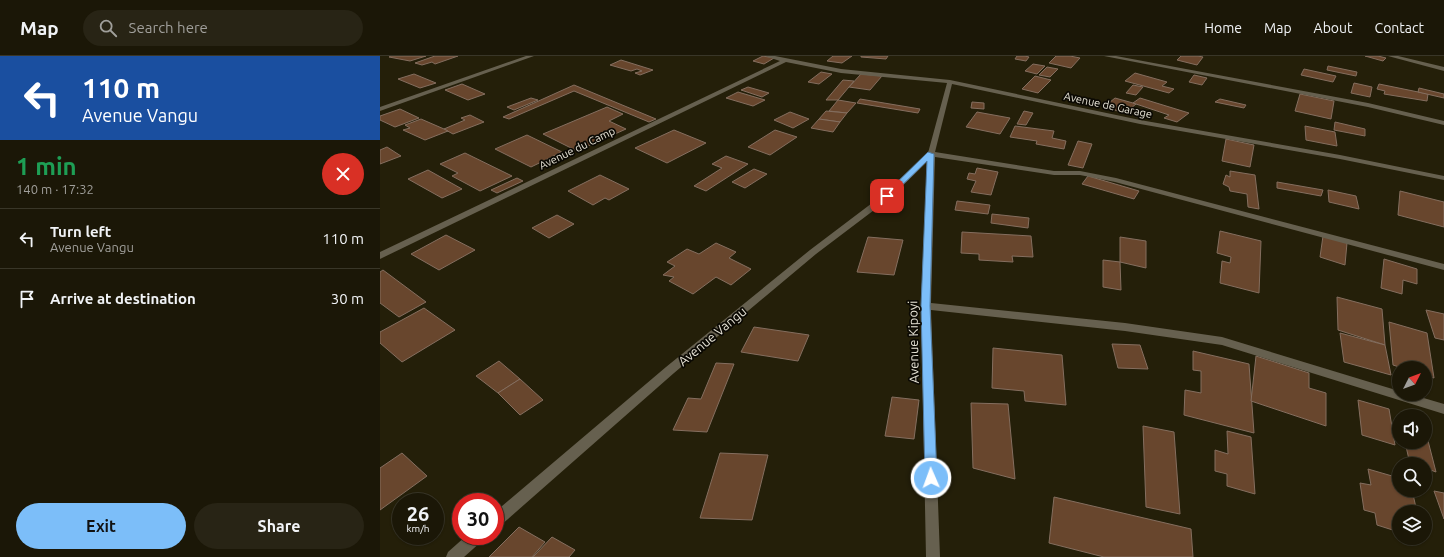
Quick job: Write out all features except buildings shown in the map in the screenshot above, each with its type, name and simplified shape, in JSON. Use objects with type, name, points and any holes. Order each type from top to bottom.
[{"type":"street","points":[[380,109],[531,56]]},
{"type":"street","name":"Avenue de Garage","points":[[768,56],[842,71],[950,82],[1140,122],[1205,132],[1444,178]]},
{"type":"street","points":[[1107,56],[1368,105],[1444,122]]},
{"type":"street","points":[[1391,56],[1444,69]]},
{"type":"street","name":"Avenue du Camp","points":[[380,256],[784,60]]},
{"type":"street","name":"Avenue Kipoyi","points":[[933,557],[926,306],[931,154],[950,82]]},
{"type":"street","points":[[931,154],[1054,173],[1080,173],[1116,180],[1444,268]]},
{"type":"street","name":"Avenue Vangu","points":[[504,513],[676,365],[813,252],[887,196],[931,154]]},
{"type":"street","points":[[926,306],[1125,327],[1222,341],[1444,409]]},
{"type":"street","points":[[453,557],[467,545]]},
{"type":"route","points":[[887,196],[931,154],[926,306],[931,478]]}]
